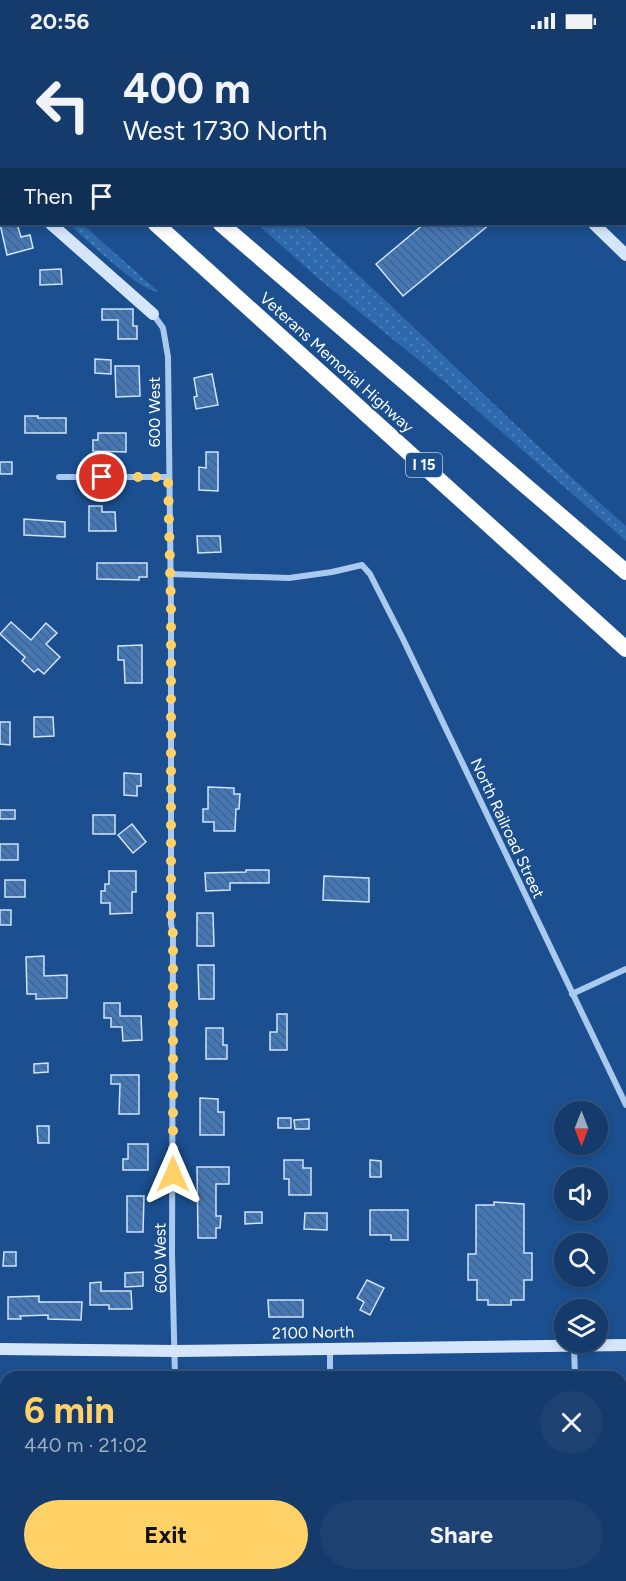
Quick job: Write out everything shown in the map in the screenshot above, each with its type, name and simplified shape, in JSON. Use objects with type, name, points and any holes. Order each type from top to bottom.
[{"type":"highway","name":"Veterans Memorial Highway","points":[[157,225],[626,649]]},
{"type":"highway","name":"Veterans Memorial Highway","points":[[225,228],[626,572]]},
{"type":"street","points":[[52,225],[153,314]]},
{"type":"street","points":[[595,225],[626,255]]},
{"type":"street","name":"600 West","points":[[153,314],[163,328],[168,357],[171,913],[173,934],[172,1254],[175,1371]]},
{"type":"street","points":[[58,477],[168,477]]},
{"type":"street","name":"North Railroad Street","points":[[170,574],[289,578],[362,565],[370,574],[626,1105]]},
{"type":"street","points":[[572,994],[626,969]]},
{"type":"street","name":"2100 North","points":[[608,1345],[626,1345]]},
{"type":"street","name":"2100 North","points":[[0,1349],[175,1351],[554,1346]]},
{"type":"street","points":[[330,1349],[330,1371]]},
{"type":"street","points":[[574,1353],[575,1371]]},
{"type":"shaded area","points":[[70,225],[83,225],[159,292],[139,283]]},
{"type":"shaded area","points":[[258,225],[303,225],[626,526],[626,541],[432,371],[320,280]]},
{"type":"building","points":[[0,225],[17,225],[21,237],[30,235],[33,248],[7,255]]},
{"type":"building","points":[[423,225],[489,225],[403,296],[376,264]]},
{"type":"building","points":[[61,269],[62,284],[40,285],[40,270]]},
{"type":"building","points":[[102,309],[133,309],[133,326],[137,326],[137,339],[118,339],[118,320],[102,320]]},
{"type":"building","points":[[95,359],[111,360],[111,374],[95,373]]},
{"type":"building","points":[[115,366],[139,366],[140,396],[116,397]]},
{"type":"building","points":[[212,374],[218,405],[196,409],[194,397],[197,396],[194,378]]},
{"type":"building","points":[[25,416],[66,418],[66,433],[25,433]]},
{"type":"building","points":[[98,433],[126,433],[126,452],[93,451],[93,440],[98,440]]},
{"type":"building","points":[[206,452],[218,452],[218,491],[199,490],[199,467],[206,468]]},
{"type":"building","points":[[0,462],[12,462],[12,474],[0,474]]},
{"type":"building","points":[[89,506],[102,506],[102,512],[115,512],[116,531],[89,531]]},
{"type":"building","points":[[24,519],[65,522],[65,537],[24,535]]},
{"type":"building","points":[[197,536],[220,536],[221,552],[198,553]]},
{"type":"building","points":[[97,563],[147,563],[147,577],[139,577],[139,580],[97,579]]},
{"type":"building","points":[[11,622],[31,640],[46,623],[57,633],[46,644],[60,657],[44,674],[38,669],[34,672],[22,661],[25,657],[0,634]]},
{"type":"building","points":[[142,645],[142,683],[125,683],[124,660],[118,660],[118,646]]},
{"type":"building","points":[[34,717],[53,717],[54,736],[34,737]]},
{"type":"building","points":[[0,722],[10,722],[10,745],[0,744]]},
{"type":"building","points":[[124,773],[141,774],[141,786],[137,786],[137,796],[124,795]]},
{"type":"building","points":[[208,787],[234,788],[234,794],[240,794],[239,809],[236,809],[235,831],[214,831],[214,822],[203,822],[203,809],[208,809]]},
{"type":"building","points":[[0,810],[15,810],[15,819],[0,819]]},
{"type":"building","points":[[93,815],[115,815],[115,834],[93,834]]},
{"type":"building","points":[[132,824],[146,842],[133,853],[118,835]]},
{"type":"building","points":[[0,844],[18,844],[18,860],[0,860]]},
{"type":"building","points":[[246,870],[269,870],[269,883],[230,883],[230,890],[206,891],[205,873],[246,872]]},
{"type":"building","points":[[109,871],[136,871],[136,892],[132,892],[132,913],[110,914],[110,903],[101,903],[101,891],[105,891],[105,884],[109,884]]},
{"type":"building","points":[[324,876],[369,878],[369,902],[323,900]]},
{"type":"building","points":[[5,880],[25,880],[25,897],[5,897]]},
{"type":"building","points":[[0,910],[11,910],[11,925],[0,925]]},
{"type":"building","points":[[197,913],[213,913],[214,946],[197,946]]},
{"type":"building","points":[[44,956],[44,976],[67,975],[67,998],[36,999],[36,994],[27,994],[26,957]]},
{"type":"building","points":[[198,965],[214,965],[214,999],[199,999]]},
{"type":"building","points":[[104,1003],[120,1003],[120,1016],[141,1016],[142,1040],[123,1041],[122,1027],[111,1027],[111,1018],[104,1018]]},
{"type":"building","points":[[277,1014],[287,1014],[287,1050],[270,1050],[270,1032],[277,1032]]},
{"type":"building","points":[[206,1028],[223,1028],[223,1045],[227,1045],[227,1059],[206,1059]]},
{"type":"building","points":[[48,1063],[48,1072],[34,1073],[34,1064]]},
{"type":"building","points":[[111,1075],[139,1075],[139,1114],[119,1114],[120,1084],[111,1084]]},
{"type":"building","points":[[200,1098],[218,1099],[218,1112],[224,1112],[224,1135],[200,1135]]},
{"type":"building","points":[[278,1118],[291,1118],[291,1128],[278,1128]]},
{"type":"building","points":[[309,1119],[309,1129],[295,1129],[294,1120]]},
{"type":"building","points":[[37,1126],[49,1126],[49,1143],[38,1143]]},
{"type":"building","points":[[128,1144],[148,1144],[148,1170],[123,1170],[123,1159],[128,1159]]},
{"type":"building","points":[[284,1160],[303,1160],[303,1168],[311,1168],[311,1195],[289,1195],[289,1179],[284,1179]]},
{"type":"building","points":[[370,1160],[381,1161],[381,1177],[370,1177]]},
{"type":"building","points":[[197,1167],[229,1167],[229,1184],[216,1184],[216,1216],[221,1216],[220,1228],[216,1228],[216,1238],[198,1238]]},
{"type":"building","points":[[127,1196],[144,1196],[143,1232],[127,1232]]},
{"type":"building","points":[[494,1202],[524,1204],[524,1253],[532,1253],[532,1280],[524,1280],[524,1300],[511,1300],[511,1305],[488,1305],[488,1300],[477,1300],[477,1280],[468,1280],[468,1254],[476,1254],[476,1205],[494,1205]]},
{"type":"building","points":[[370,1210],[408,1210],[408,1240],[391,1240],[391,1235],[370,1235]]},
{"type":"building","points":[[245,1212],[262,1212],[262,1223],[245,1224]]},
{"type":"building","points":[[305,1213],[327,1213],[327,1230],[304,1229]]},
{"type":"building","points":[[4,1252],[16,1252],[16,1266],[3,1266]]},
{"type":"building","points":[[143,1272],[143,1286],[125,1287],[125,1273]]},
{"type":"building","points":[[367,1280],[384,1288],[370,1315],[360,1310],[364,1302],[357,1298]]},
{"type":"building","points":[[101,1282],[101,1291],[131,1291],[132,1309],[109,1309],[109,1305],[90,1305],[90,1283]]},
{"type":"building","points":[[39,1296],[39,1302],[82,1302],[81,1320],[48,1319],[48,1315],[8,1319],[8,1297]]},
{"type":"building","points":[[268,1300],[303,1300],[303,1317],[269,1317]]},
{"type":"route","points":[[102,477],[168,477],[171,609],[173,1174]]}]
